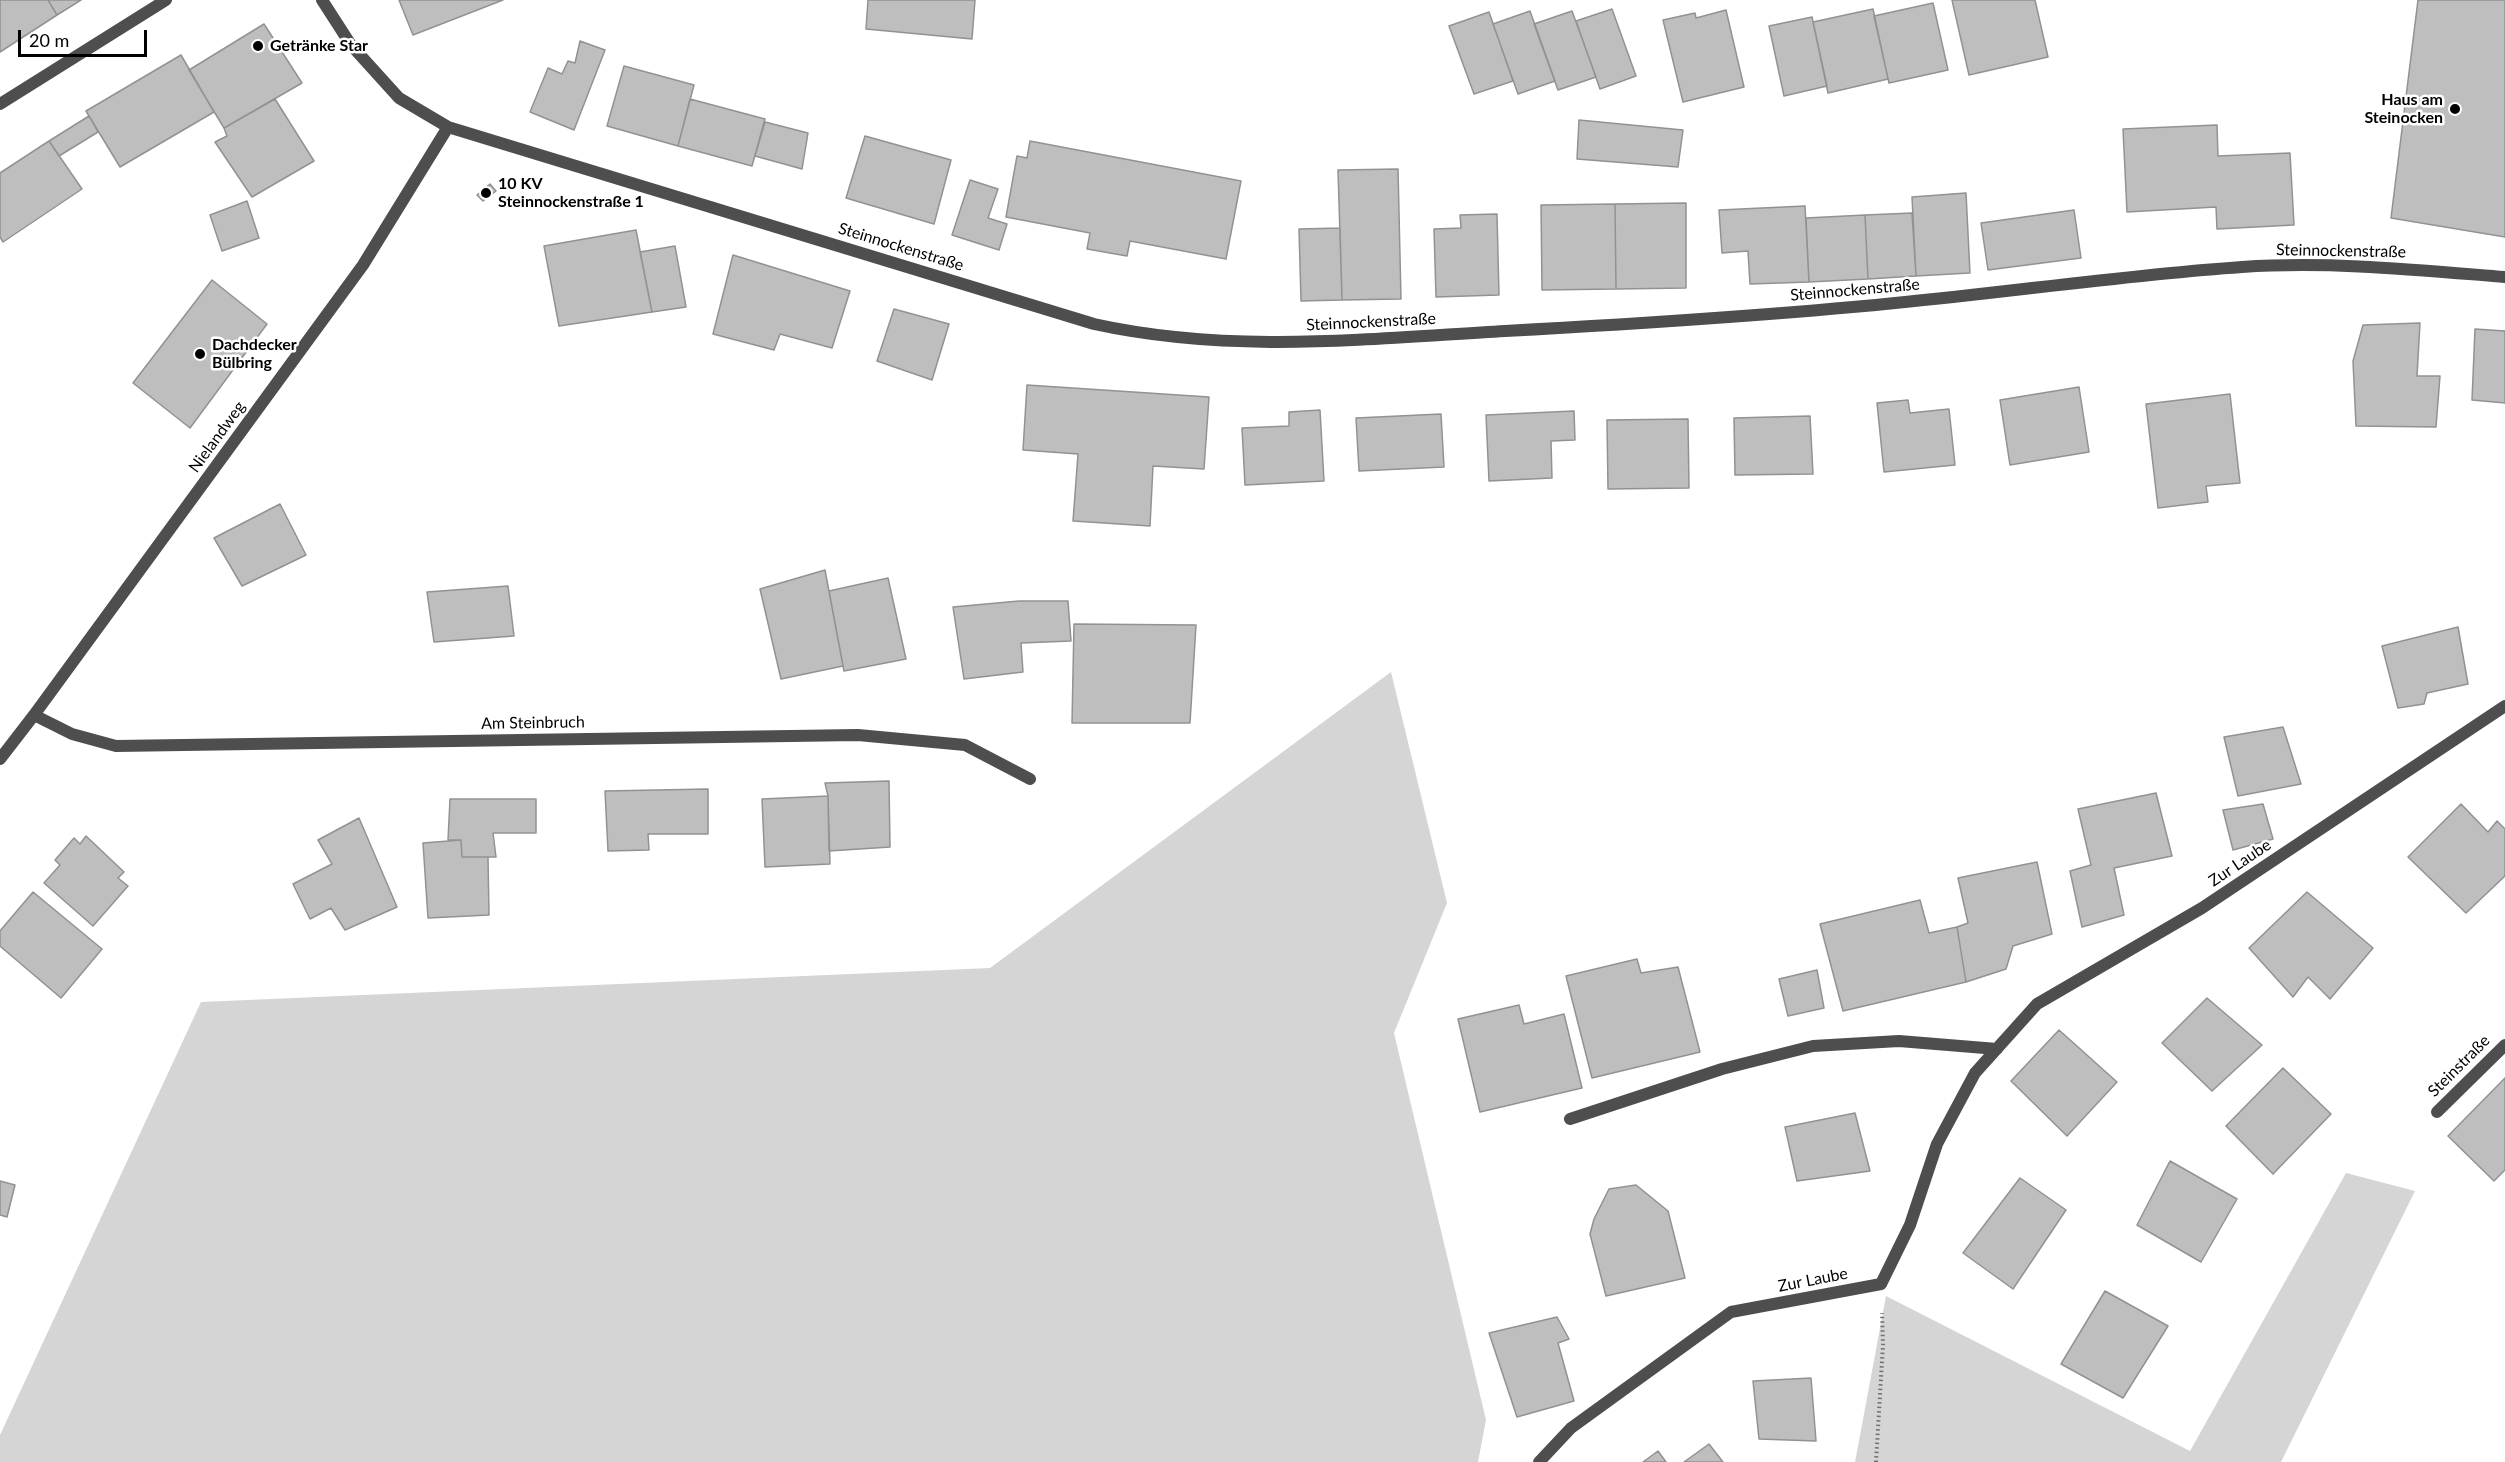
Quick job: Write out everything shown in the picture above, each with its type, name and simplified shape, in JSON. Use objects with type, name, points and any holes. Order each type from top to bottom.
[{"type":"street","points":[[0,104],[166,0]]},
{"type":"street","name":"Steinnockenstraße","points":[[322,0],[351,45],[399,99],[448,127],[1094,324],[1142,335],[1193,340],[1270,343],[1351,341],[1700,320],[2244,267],[2383,267],[2505,277]]},
{"type":"street","name":"Nielandweg","points":[[0,759],[363,265],[448,127]]},
{"type":"street","name":"Zur Laube","points":[[1539,1462],[1571,1428],[1731,1312],[1881,1284],[1910,1225],[1937,1144],[1975,1073],[2037,1004],[2202,908],[2505,706]]},
{"type":"street","name":"Am Steinbruch","points":[[34,715],[72,734],[116,746],[858,735],[965,745],[1030,779]]},
{"type":"street","points":[[1570,1119],[1722,1069],[1813,1046],[1899,1041],[1996,1049]]},
{"type":"street","name":"Steinstraße","points":[[2437,1112],[2505,1044]]},
{"type":"path","points":[[1876,1462],[1883,1345],[1881,1284]]},
{"type":"shaded area","points":[[1391,672],[1447,903],[1394,1033],[1486,1420],[1478,1462],[0,1462],[0,1435],[201,1002],[990,968]]},
{"type":"shaded area","points":[[2346,1173],[2415,1191],[2281,1462],[1855,1462],[1886,1296],[2190,1451]]},
{"type":"building","points":[[0,0],[48,0],[57,15],[0,52]]},
{"type":"building","points":[[48,0],[81,0],[57,15]]},
{"type":"building","points":[[399,0],[503,0],[413,35]]},
{"type":"building","points":[[868,0],[975,0],[972,39],[866,29]]},
{"type":"building","points":[[1952,0],[2035,0],[2048,57],[1969,75]]},
{"type":"building","name":"Haus am Steinocken","points":[[2418,0],[2505,0],[2505,237],[2391,218]]},
{"type":"building","points":[[1933,3],[1948,70],[1889,83],[1874,16]]},
{"type":"building","points":[[1612,9],[1636,76],[1600,89],[1576,21]]},
{"type":"building","points":[[1873,9],[1888,79],[1828,93],[1813,22]]},
{"type":"building","points":[[1726,10],[1744,87],[1683,102],[1663,20],[1695,13],[1696,18]]},
{"type":"building","points":[[1530,11],[1555,81],[1518,94],[1493,24]]},
{"type":"building","points":[[1572,11],[1596,77],[1558,90],[1534,24]]},
{"type":"building","points":[[1489,12],[1513,81],[1474,94],[1449,26]]},
{"type":"building","points":[[1812,17],[1827,86],[1784,96],[1769,26]]},
{"type":"building","points":[[264,24],[302,83],[224,128],[189,70]]},
{"type":"building","points":[[580,41],[605,50],[574,130],[530,112],[548,68],[562,74],[568,61],[575,63]]},
{"type":"building","points":[[181,55],[214,112],[120,167],[86,111]]},
{"type":"building","points":[[624,66],[694,85],[678,146],[607,126]]},
{"type":"building","points":[[275,99],[314,161],[252,197],[215,142],[227,136],[224,128]]},
{"type":"building","points":[[690,99],[765,119],[752,166],[678,146]]},
{"type":"building","points":[[89,116],[98,132],[59,156],[49,141]]},
{"type":"building","points":[[1579,120],[1683,130],[1678,167],[1577,159]]},
{"type":"building","points":[[765,122],[808,133],[802,169],[755,156]]},
{"type":"building","points":[[2217,125],[2218,156],[2290,153],[2294,225],[2217,229],[2216,207],[2127,212],[2123,129]]},
{"type":"building","points":[[865,136],[951,160],[934,224],[846,198]]},
{"type":"building","points":[[49,141],[82,189],[3,242],[0,237],[0,173]]},
{"type":"building","points":[[1030,141],[1241,181],[1226,259],[1130,241],[1127,256],[1087,249],[1090,233],[1006,217],[1017,156],[1027,158]]},
{"type":"building","points":[[1398,169],[1401,299],[1342,300],[1338,170]]},
{"type":"building","points":[[970,180],[998,189],[988,218],[1007,224],[999,250],[952,235]]},
{"type":"building","name":"10 KV Steinnockenstraße 1","points":[[490,184],[496,191],[483,201],[477,195]]},
{"type":"building","points":[[1966,193],[1970,273],[1916,276],[1912,197]]},
{"type":"building","points":[[247,201],[259,238],[222,251],[210,215]]},
{"type":"building","points":[[1686,203],[1686,288],[1616,289],[1615,204]]},
{"type":"building","points":[[1615,204],[1616,289],[1542,290],[1541,205]]},
{"type":"building","points":[[1805,206],[1809,282],[1750,284],[1748,251],[1722,253],[1719,210]]},
{"type":"building","points":[[2074,210],[2081,258],[1988,270],[1981,223]]},
{"type":"building","points":[[1912,213],[1916,276],[1868,279],[1865,215]]},
{"type":"building","points":[[1497,214],[1499,295],[1436,297],[1434,229],[1461,228],[1460,215]]},
{"type":"building","points":[[1865,215],[1868,279],[1809,282],[1806,218]]},
{"type":"building","points":[[1340,228],[1342,300],[1301,301],[1299,229]]},
{"type":"building","points":[[636,230],[652,312],[559,326],[544,246]]},
{"type":"building","points":[[675,246],[686,307],[652,312],[640,252]]},
{"type":"building","points":[[733,255],[850,291],[832,348],[780,334],[774,350],[713,334]]},
{"type":"building","name":"Dachdecker Bülbring","points":[[212,280],[267,324],[190,428],[133,383]]},
{"type":"building","points":[[894,309],[949,324],[932,380],[877,361]]},
{"type":"building","points":[[2420,323],[2417,376],[2440,376],[2436,427],[2356,426],[2353,361],[2363,325]]},
{"type":"building","points":[[2475,329],[2505,331],[2505,403],[2472,400]]},
{"type":"building","points":[[1027,385],[1209,397],[1204,469],[1153,466],[1150,526],[1073,521],[1078,454],[1023,450]]},
{"type":"building","points":[[2079,387],[2089,452],[2010,465],[2000,400]]},
{"type":"building","points":[[2230,394],[2240,483],[2206,486],[2208,502],[2158,508],[2146,404]]},
{"type":"building","points":[[1908,400],[1910,413],[1949,409],[1955,465],[1884,472],[1877,403]]},
{"type":"building","points":[[1320,410],[1324,481],[1245,485],[1242,428],[1289,426],[1289,412]]},
{"type":"building","points":[[1574,411],[1575,440],[1551,441],[1552,478],[1489,481],[1486,415]]},
{"type":"building","points":[[1441,414],[1444,467],[1359,471],[1356,418]]},
{"type":"building","points":[[1810,416],[1813,474],[1735,475],[1734,418]]},
{"type":"building","points":[[1688,419],[1689,488],[1608,489],[1607,420]]},
{"type":"building","points":[[280,504],[306,555],[242,586],[214,538]]},
{"type":"building","points":[[825,570],[843,666],[781,679],[760,589]]},
{"type":"building","points":[[888,578],[906,659],[844,671],[829,591]]},
{"type":"building","points":[[508,586],[514,636],[434,642],[427,592]]},
{"type":"building","points":[[1019,601],[1068,601],[1071,641],[1021,643],[1023,672],[964,679],[953,607]]},
{"type":"building","points":[[1074,624],[1196,625],[1190,723],[1072,723]]},
{"type":"building","points":[[2458,627],[2468,684],[2427,693],[2424,704],[2398,708],[2382,646]]},
{"type":"building","points":[[2283,727],[2301,784],[2238,796],[2224,737]]},
{"type":"building","points":[[889,781],[890,847],[829,851],[828,796],[825,783]]},
{"type":"building","points":[[708,789],[708,834],[648,834],[649,850],[608,851],[605,791]]},
{"type":"building","points":[[2156,793],[2172,856],[2114,868],[2124,915],[2082,927],[2070,871],[2091,865],[2078,809]]},
{"type":"building","points":[[828,796],[830,864],[765,867],[762,799]]},
{"type":"building","points":[[450,799],[536,799],[536,833],[493,833],[496,857],[462,857],[461,840],[448,840]]},
{"type":"building","points":[[2263,804],[2273,839],[2233,850],[2223,810]]},
{"type":"building","points":[[2461,804],[2488,832],[2497,821],[2505,829],[2505,876],[2466,913],[2408,857]]},
{"type":"building","points":[[359,818],[397,907],[345,930],[331,908],[310,919],[293,884],[332,864],[318,840]]},
{"type":"building","points":[[86,836],[124,872],[118,878],[128,886],[93,926],[44,883],[60,865],[55,860],[74,838],[80,844]]},
{"type":"building","points":[[461,840],[462,857],[488,857],[489,915],[428,918],[423,843]]},
{"type":"building","points":[[2037,862],[2052,934],[2013,946],[2006,969],[1966,982],[1957,927],[1968,923],[1958,878]]},
{"type":"building","points":[[33,892],[102,949],[61,998],[0,946],[0,931]]},
{"type":"building","points":[[2307,892],[2373,948],[2330,999],[2308,977],[2293,997],[2249,948]]},
{"type":"building","points":[[1920,900],[1929,933],[1957,927],[1966,982],[1843,1011],[1820,924]]},
{"type":"building","points":[[1637,959],[1641,973],[1678,967],[1700,1052],[1592,1078],[1566,976]]},
{"type":"building","points":[[1817,970],[1824,1008],[1788,1016],[1779,979]]},
{"type":"building","points":[[2207,998],[2262,1045],[2212,1091],[2162,1043]]},
{"type":"building","points":[[1519,1005],[1524,1024],[1564,1014],[1582,1088],[1480,1112],[1458,1019]]},
{"type":"building","points":[[2059,1030],[2117,1082],[2067,1136],[2011,1081]]},
{"type":"building","points":[[2283,1068],[2331,1114],[2273,1174],[2226,1126]]},
{"type":"building","points":[[2505,1078],[2505,1170],[2494,1181],[2448,1136]]},
{"type":"building","points":[[1855,1113],[1870,1171],[1797,1181],[1785,1127]]},
{"type":"building","points":[[2170,1161],[2237,1199],[2201,1262],[2137,1225]]},
{"type":"building","points":[[2020,1178],[2066,1210],[2013,1289],[1963,1253]]},
{"type":"building","points":[[0,1181],[15,1185],[7,1217],[0,1215]]},
{"type":"building","points":[[1636,1185],[1668,1211],[1685,1278],[1606,1296],[1590,1234],[1594,1219],[1609,1189]]},
{"type":"building","points":[[2105,1291],[2168,1326],[2123,1398],[2061,1364]]},
{"type":"building","points":[[1557,1317],[1569,1339],[1558,1343],[1574,1401],[1517,1417],[1489,1333]]},
{"type":"building","points":[[1811,1378],[1816,1441],[1759,1439],[1753,1381]]},
{"type":"building","points":[[1709,1444],[1723,1462],[1684,1462]]},
{"type":"building","points":[[1658,1451],[1666,1462],[1643,1462]]},
{"type":"place","name":"Getränke Star","points":[[258,46]]},
{"type":"place","name":"Haus am Steinocken","points":[[2455,109]]},
{"type":"place","name":"10 KV Steinnockenstraße 1","points":[[486,193]]},
{"type":"place","name":"Dachdecker Bülbring","points":[[200,354]]}]
